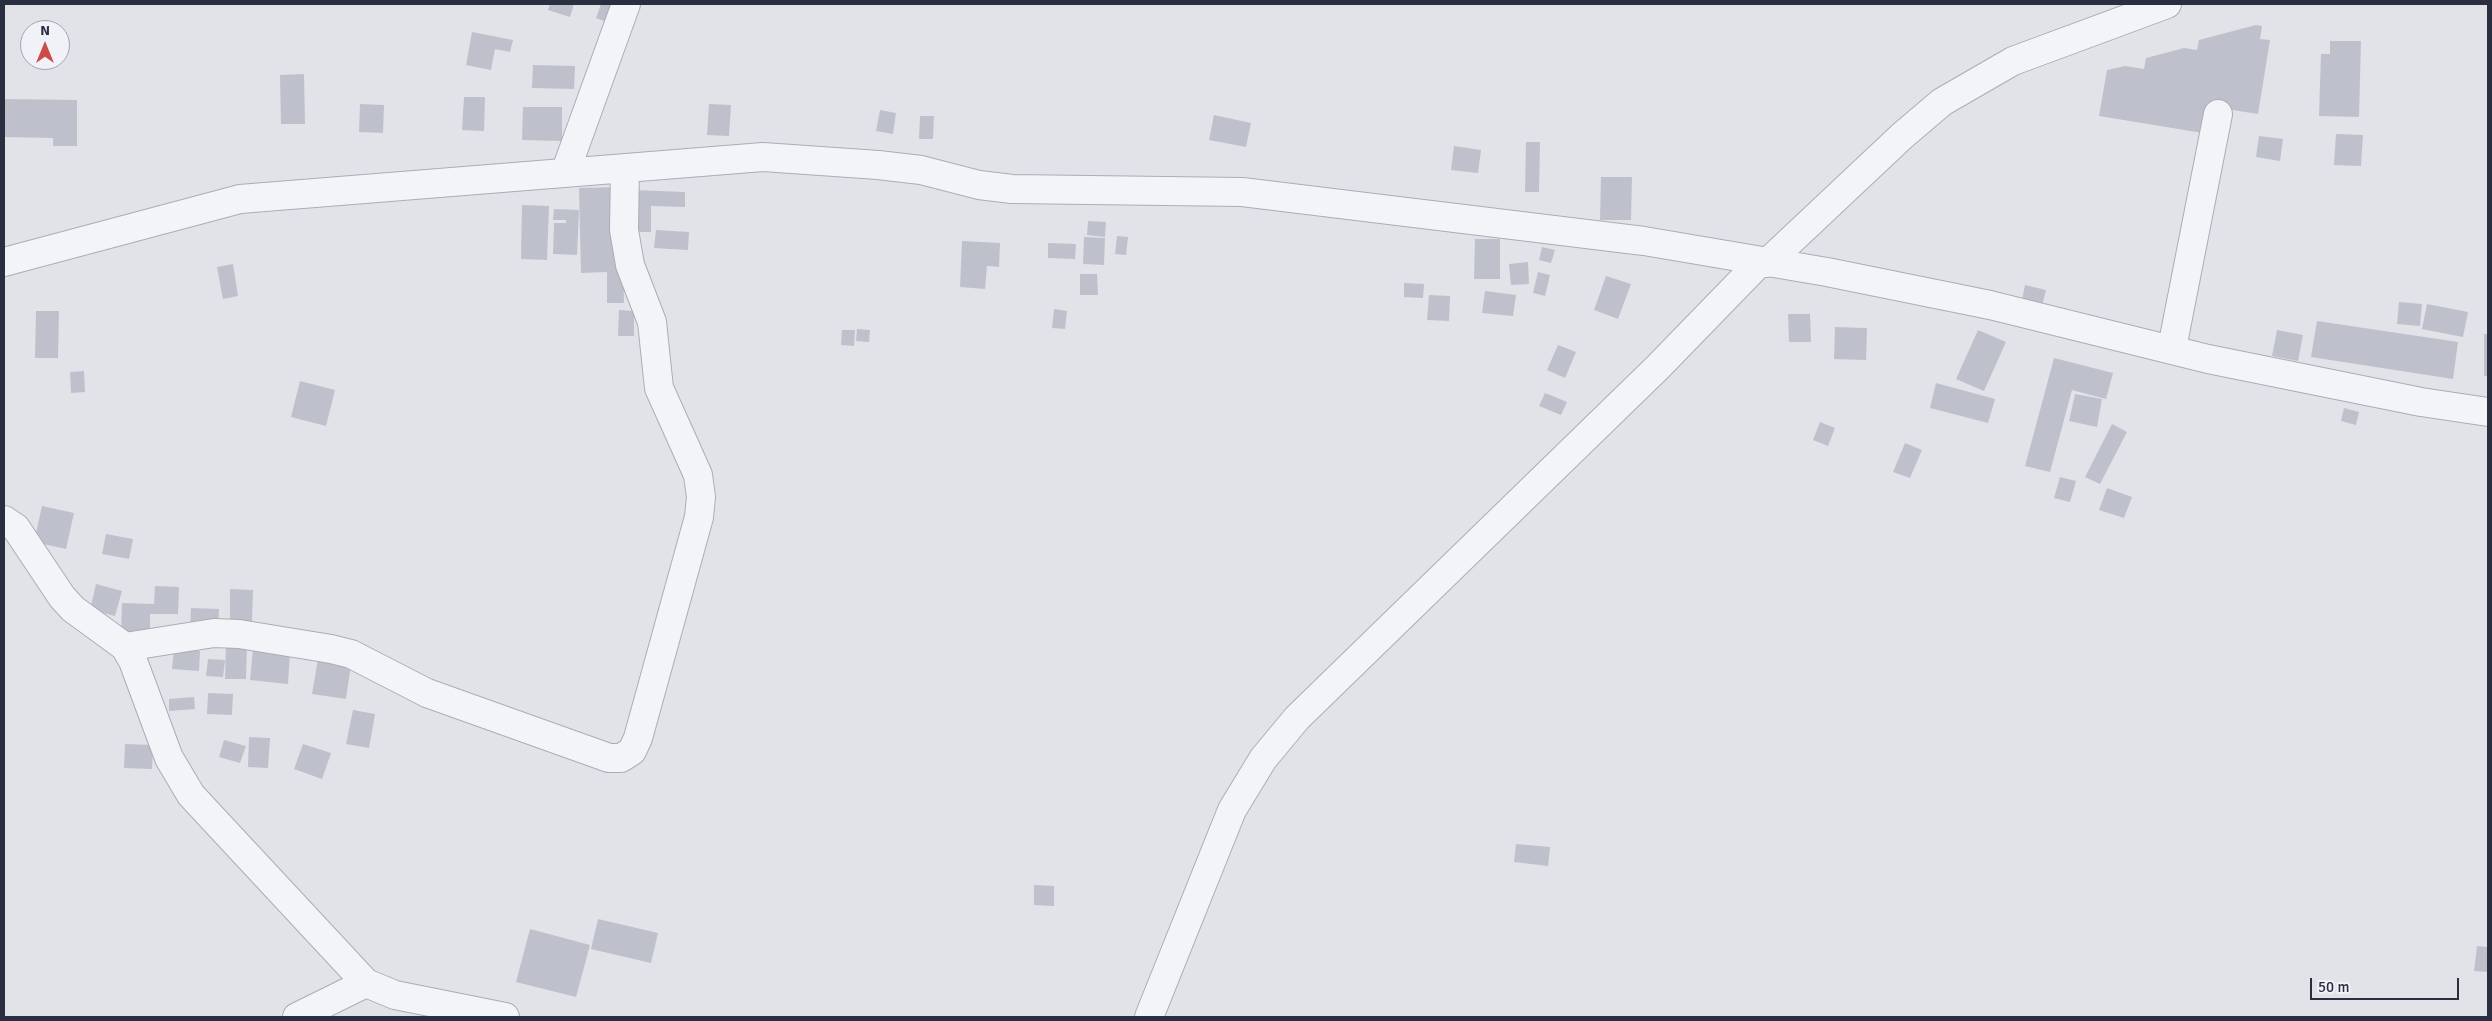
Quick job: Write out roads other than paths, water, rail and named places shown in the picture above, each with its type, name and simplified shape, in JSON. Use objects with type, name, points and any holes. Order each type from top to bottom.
[{"type":"street","points":[[565,173],[626,4]]},
{"type":"street","points":[[1149,1017],[1232,810],[1262,759],[1296,718],[1764,262],[1942,102],[2013,61],[2168,4]]},
{"type":"street","points":[[2172,348],[2218,114]]},
{"type":"street","points":[[4,262],[240,199],[763,157],[878,164],[921,170],[979,185],[1012,189],[1224,190],[1644,241],[1827,272],[1990,306],[2208,358],[2411,400],[2488,412]]},
{"type":"street","points":[[125,647],[214,633],[239,634],[331,649],[351,654],[426,693],[609,758],[622,758],[632,751],[638,738],[699,517],[701,497],[698,475],[659,388],[652,322],[630,266],[624,230],[625,168]]},
{"type":"street","points":[[4,520],[16,528],[62,597],[73,609],[125,647],[133,661],[168,758],[187,789],[366,983],[394,995],[505,1017]]},
{"type":"street","points":[[296,1017],[366,983]]}]
